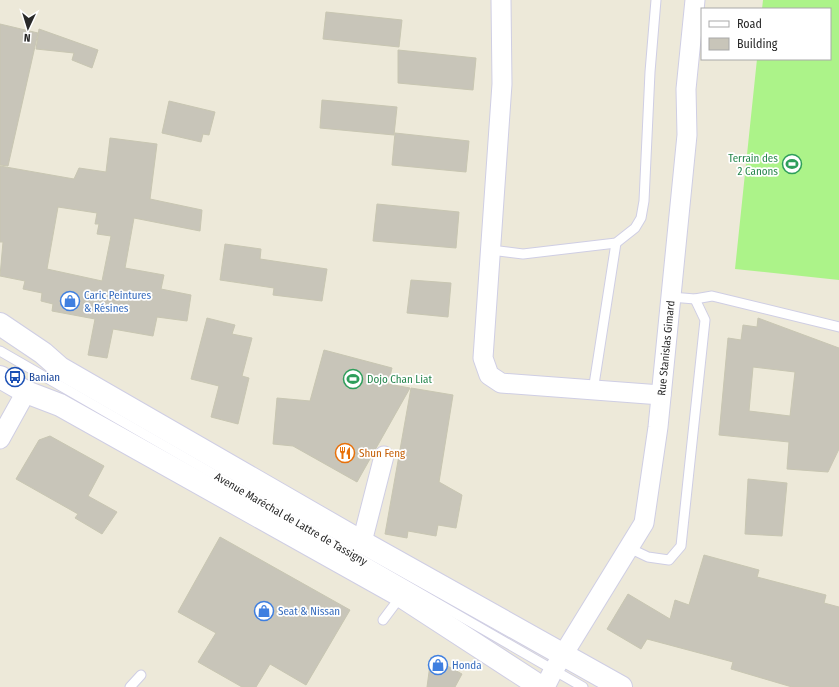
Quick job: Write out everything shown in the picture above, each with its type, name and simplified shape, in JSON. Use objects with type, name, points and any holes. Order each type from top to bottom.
[{"type":"main road","name":"Avenue Maréchal de Lattre de Tassigny","points":[[0,324],[43,352],[60,368],[362,542],[551,675]]},
{"type":"main road","name":"Avenue Maréchal de Lattre de Tassigny","points":[[0,376],[26,392],[60,404],[401,596],[551,675]]},
{"type":"main road","points":[[551,675],[621,687]]},
{"type":"street","points":[[501,0],[502,84],[483,358],[489,375],[501,383],[661,395]]},
{"type":"street","name":"Rue Stanislas Gimard","points":[[551,675],[644,523],[661,395],[687,135],[686,89],[695,0]]},
{"type":"street","points":[[0,439],[26,392]]},
{"type":"street","points":[[362,542],[384,456]]},
{"type":"lane","points":[[491,250],[523,254],[616,243],[635,228],[640,218],[644,201],[649,87],[656,0]]},
{"type":"lane","points":[[593,391],[616,243]]},
{"type":"lane","points":[[671,297],[695,299],[712,296],[839,327]]},
{"type":"lane","points":[[629,548],[648,557],[669,560],[681,546],[705,320],[695,299]]},
{"type":"lane","name":"Avenue Maréchal de Lattre de Tassigny","points":[[0,351],[551,675],[583,687]]},
{"type":"lane","points":[[383,620],[401,596]]},
{"type":"lane","points":[[130,687],[141,675]]},
{"type":"green space","name":"Terrain des 2 Canons","points":[[763,0],[839,0],[839,280],[735,269],[757,60],[831,60],[831,8],[762,8]]},
{"type":"building","points":[[326,12],[402,20],[399,47],[323,39]]},
{"type":"building","points":[[0,24],[38,33],[8,166],[0,165]]},
{"type":"building","points":[[39,29],[98,50],[92,68],[72,60],[74,53],[36,49]]},
{"type":"building","points":[[398,50],[476,58],[473,90],[398,83]]},
{"type":"building","points":[[322,100],[397,107],[394,135],[320,128]]},
{"type":"building","points":[[169,101],[215,112],[209,135],[203,134],[201,142],[162,133]]},
{"type":"building","points":[[395,133],[469,141],[466,172],[392,165]]},
{"type":"building","points":[[110,138],[157,144],[150,199],[202,210],[200,231],[134,218],[125,268],[164,275],[161,289],[191,295],[187,321],[157,317],[153,336],[113,329],[107,358],[88,355],[95,319],[52,311],[53,304],[41,301],[42,293],[23,289],[25,281],[0,276],[3,242],[0,242],[0,166],[74,179],[79,168],[106,172]],"holes":[[[58,207],[97,213],[95,224],[99,224],[97,234],[111,236],[102,281],[47,269]]]},
{"type":"building","points":[[377,204],[459,212],[456,248],[373,241]]},
{"type":"building","points":[[225,244],[261,249],[260,259],[327,269],[322,301],[273,295],[274,288],[220,280]]},
{"type":"building","points":[[411,280],[451,283],[448,317],[407,313]]},
{"type":"building","points":[[207,318],[235,325],[232,334],[252,338],[242,376],[249,378],[238,424],[211,417],[219,386],[191,379]]},
{"type":"building","points":[[758,318],[839,348],[839,449],[828,472],[787,469],[789,442],[719,435],[728,338],[741,340],[743,325],[757,327]],"holes":[[[753,367],[795,372],[790,416],[749,411]]]},
{"type":"building","points":[[324,350],[392,368],[388,384],[410,388],[357,482],[293,446],[273,444],[277,398],[310,401]]},
{"type":"building","points":[[411,388],[453,395],[439,482],[462,495],[456,528],[438,525],[436,536],[408,531],[407,538],[385,534]]},
{"type":"building","points":[[50,436],[104,466],[88,496],[117,512],[102,534],[75,518],[78,514],[16,479],[39,440]]},
{"type":"building","points":[[748,479],[787,483],[782,536],[745,534]]},
{"type":"building","name":"Seat & Nissan","points":[[220,537],[350,610],[306,685],[270,664],[256,687],[242,687],[198,662],[216,633],[178,612]]},
{"type":"building","points":[[704,555],[759,570],[757,577],[826,595],[824,603],[839,607],[839,687],[792,687],[731,669],[733,662],[647,639],[641,649],[607,629],[628,594],[670,619],[675,600],[689,605]]},
{"type":"building","name":"Honda","points":[[431,657],[462,674],[455,687],[427,687]]},
{"type":"place","name":"Terrain des 2 Canons","points":[[792,164]]},
{"type":"place","name":"Caric Peintures & Résines","points":[[70,301]]},
{"type":"place","name":"Banian","points":[[15,377]]},
{"type":"place","name":"Dojo Chan Liat","points":[[353,379]]},
{"type":"place","name":"Shun Feng","points":[[345,453]]},
{"type":"place","name":"Seat & Nissan","points":[[264,611]]},
{"type":"place","name":"Honda","points":[[438,665]]}]
